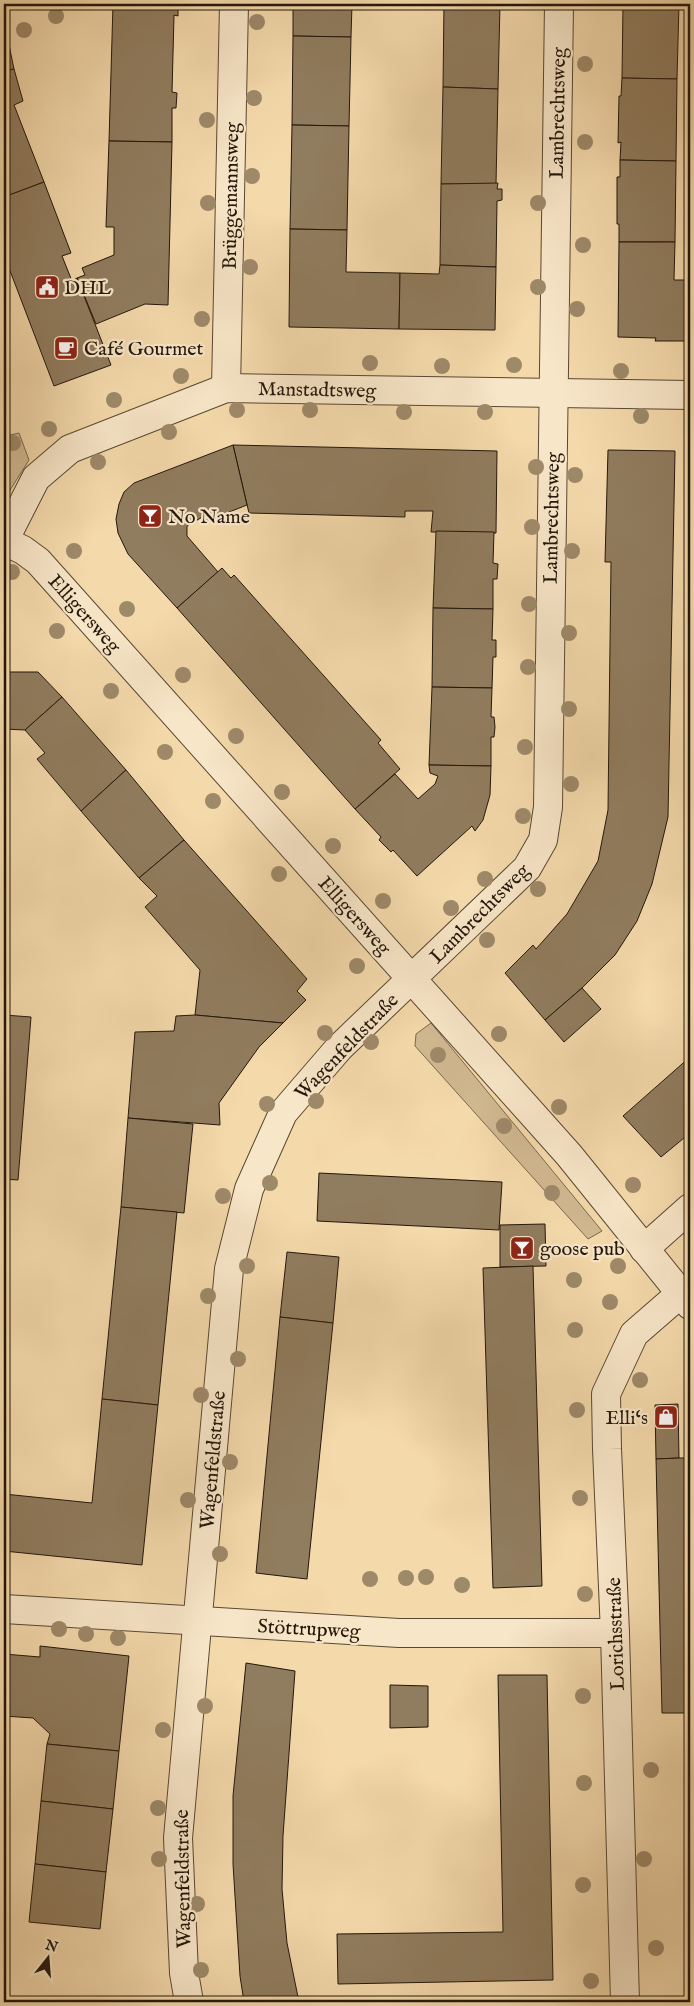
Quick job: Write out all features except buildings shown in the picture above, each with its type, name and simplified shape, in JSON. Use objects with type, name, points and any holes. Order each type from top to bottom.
[{"type":"street","name":"Brüggemannsweg","points":[[226,388],[234,4]]},
{"type":"street","name":"Lambrechtsweg","points":[[412,979],[527,868],[543,840],[548,807],[552,393],[559,4]]},
{"type":"street","name":"Manstadtsweg","points":[[4,541],[36,478],[70,449],[226,388],[690,396]]},
{"type":"street","name":"Elligersweg","points":[[4,541],[23,550],[38,561],[569,1154],[685,1300]]},
{"type":"street","name":"Wagenfeldstraße","points":[[189,2002],[184,1973],[178,1838],[229,1269],[249,1189],[283,1113],[339,1048],[412,979]]},
{"type":"street","points":[[644,1249],[690,1208]]},
{"type":"street","name":"Lorichsstraße","points":[[625,2002],[615,1633],[606,1394],[634,1334],[685,1300]]},
{"type":"street","name":"Stöttrupweg","points":[[4,1609],[399,1633],[615,1633]]},
{"type":"shaded area","points":[[19,433],[29,460],[7,495],[4,495],[4,454],[8,447],[10,435]]},
{"type":"shaded area","points":[[431,1023],[602,1231],[588,1239],[415,1046],[416,1034]]},
{"type":"place","name":"DHL","points":[[47,287]]},
{"type":"place","name":"Café Gourmet","points":[[66,348]]},
{"type":"place","name":"No Name","points":[[150,516]]},
{"type":"place","name":"goose pub","points":[[522,1248]]},
{"type":"place","name":"Elli‘s","points":[[666,1417]]}]
